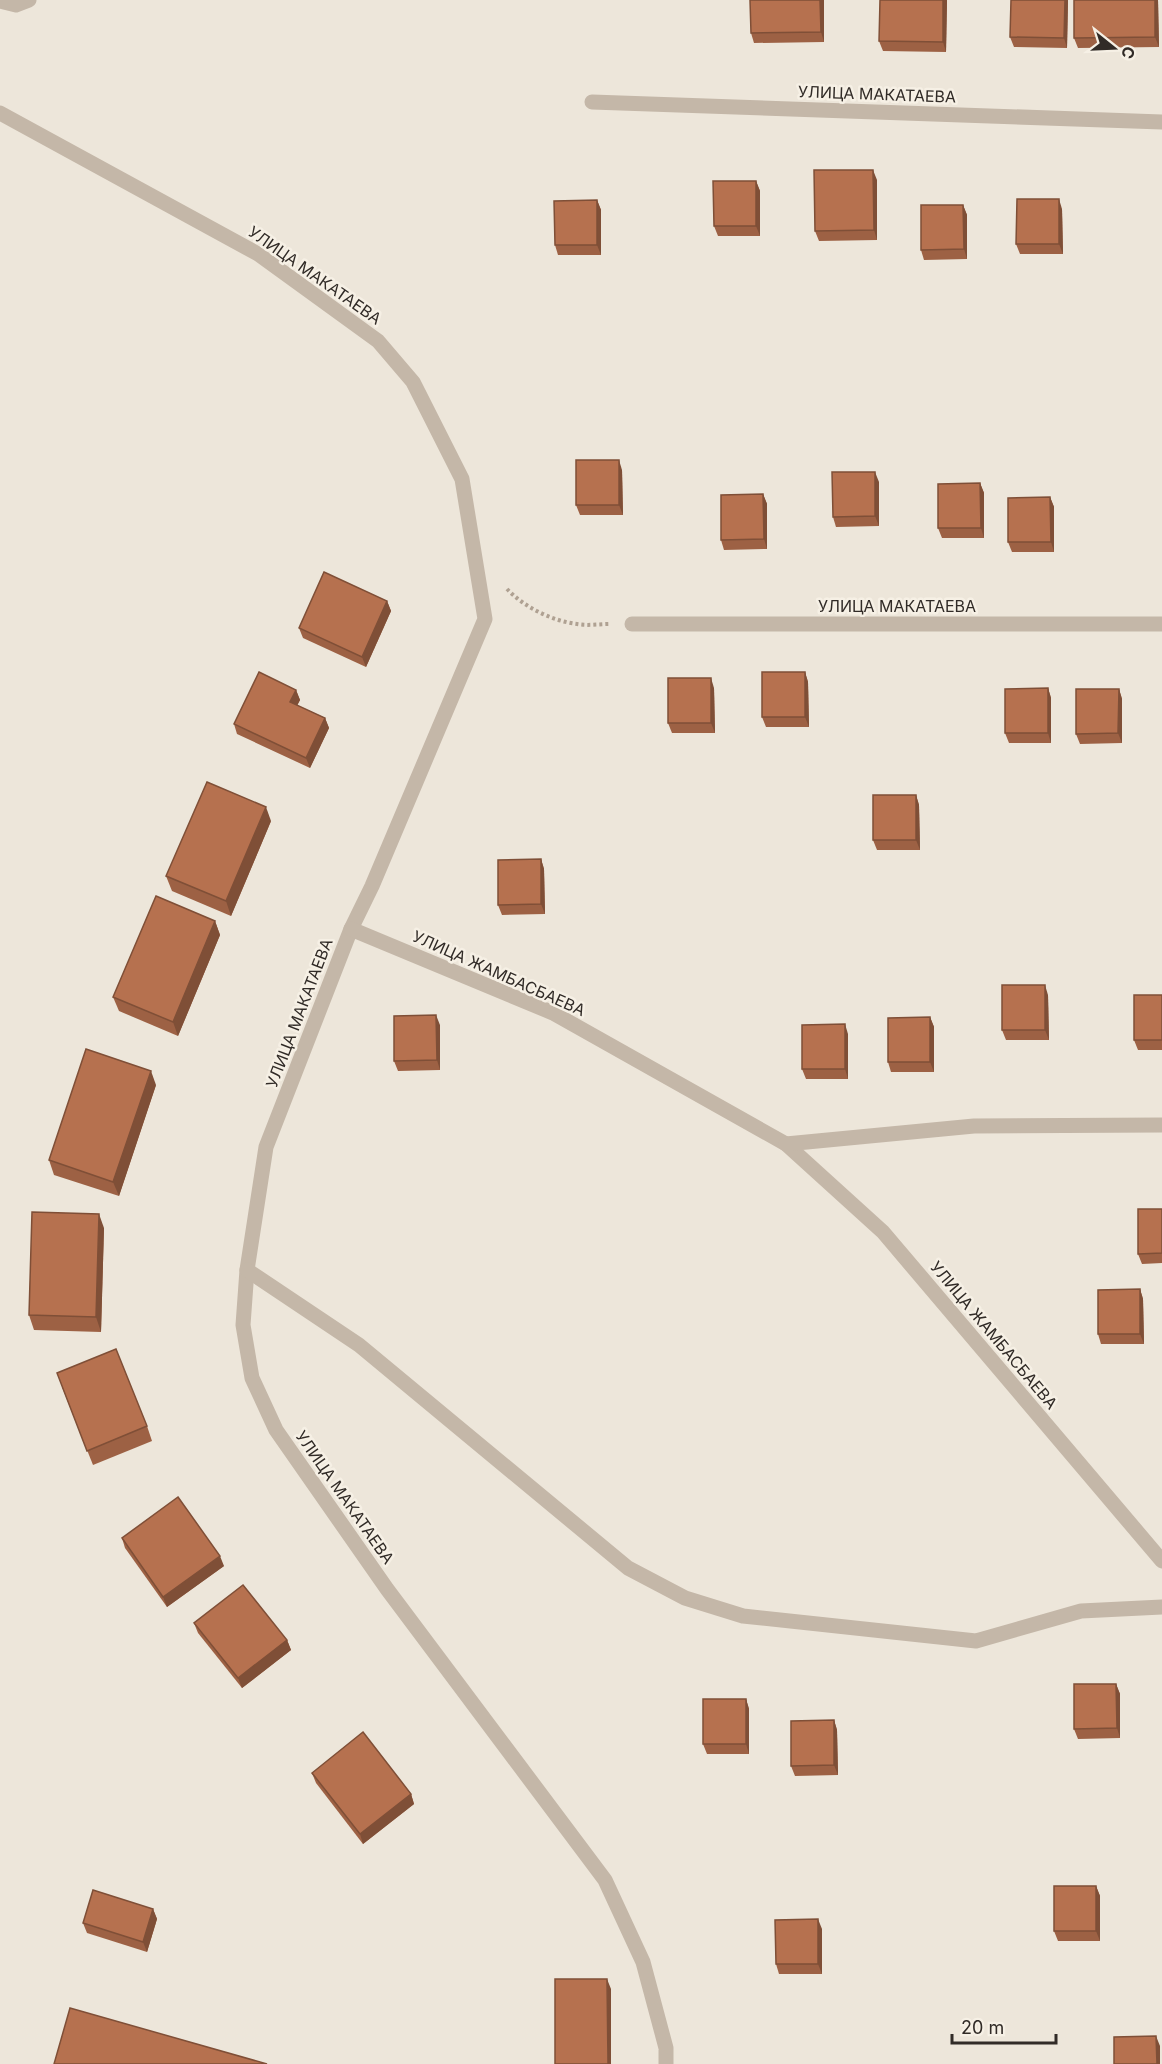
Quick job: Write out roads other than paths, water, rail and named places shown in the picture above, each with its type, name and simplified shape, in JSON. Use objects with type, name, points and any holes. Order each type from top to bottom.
[{"type":"street","points":[[0,1],[16,5],[28,0]]},
{"type":"street","name":"УЛИЦА МАКАТАЕВА","points":[[591,102],[1162,122]]},
{"type":"street","name":"УЛИЦА МАКАТАЕВА","points":[[0,113],[258,254],[378,341],[413,382],[462,479],[485,619],[372,886],[351,928],[266,1147],[247,1270],[243,1325],[252,1378],[276,1430],[387,1589],[605,1880],[643,1962],[666,2048],[666,2064]]},
{"type":"street","name":"УЛИЦА МАКАТАЕВА","points":[[632,624],[1162,624]]},
{"type":"street","name":"УЛИЦА ЖАМБАСБАЕВА","points":[[351,928],[553,1013],[786,1144],[883,1232],[1162,1562]]},
{"type":"street","points":[[786,1144],[974,1126],[1162,1125]]},
{"type":"street","points":[[247,1270],[359,1345],[628,1568],[686,1598],[743,1616],[976,1641],[1081,1611],[1162,1607]]}]
